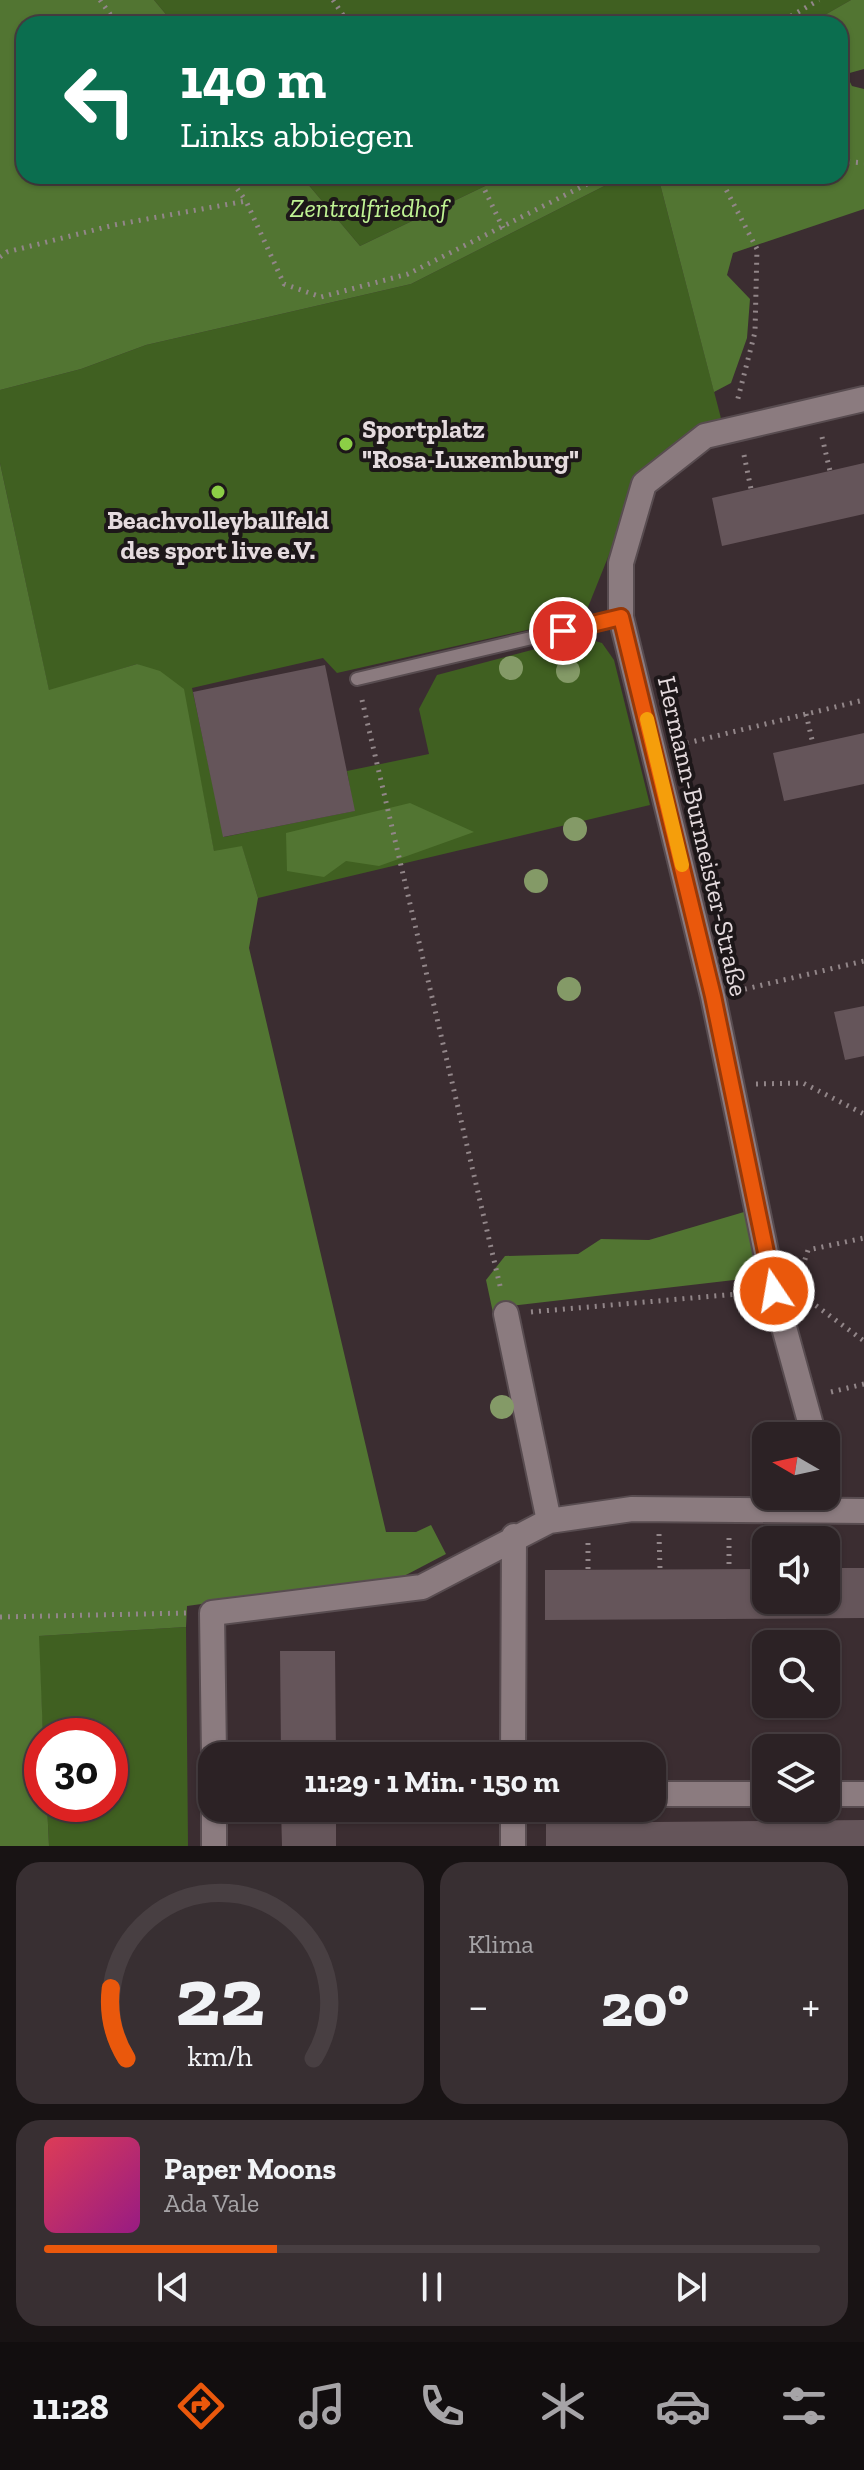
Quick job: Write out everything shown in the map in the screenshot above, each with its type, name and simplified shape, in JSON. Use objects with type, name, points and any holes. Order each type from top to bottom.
[{"type":"street","name":"Hermann-Burmeister-Straße","points":[[811,1422],[784,1291],[731,1085],[713,996],[621,617],[621,563],[644,484],[705,436],[864,399]]},
{"type":"street","points":[[506,1314],[549,1521]]},
{"type":"street","points":[[214,1742],[212,1613],[422,1587],[514,1536],[549,1521],[632,1509],[752,1504]]},
{"type":"street","points":[[840,1504],[864,1511]]},
{"type":"street","points":[[513,1742],[514,1536]]},
{"type":"street","points":[[666,1794],[752,1794]]},
{"type":"street","points":[[840,1794],[864,1794]]},
{"type":"street","points":[[214,1822],[214,1846]]},
{"type":"street","points":[[513,1822],[513,1846]]},
{"type":"lane","points":[[357,679],[621,617]]},
{"type":"path","points":[[791,16],[819,0]]},
{"type":"path","points":[[234,184],[246,201],[284,284],[321,297],[408,274],[588,184]]},
{"type":"path","points":[[482,184],[503,228]]},
{"type":"path","points":[[723,184],[757,249],[755,332],[735,407],[738,428]]},
{"type":"path","points":[[0,257],[7,252],[114,225],[246,201]]},
{"type":"path","points":[[816,410],[830,471]]},
{"type":"path","points":[[357,679],[506,1314],[784,1291],[864,1341]]},
{"type":"path","points":[[654,751],[864,700]]},
{"type":"path","points":[[806,714],[813,744]]},
{"type":"path","points":[[713,996],[863,962],[864,970]]},
{"type":"path","points":[[731,1085],[803,1083],[864,1114]]},
{"type":"path","points":[[784,1291],[808,1250],[864,1238]]},
{"type":"path","points":[[807,1398],[864,1384]]},
{"type":"path","points":[[0,1617],[212,1613]]},
{"type":"green space","points":[[0,0],[154,0],[167,16],[16,16],[16,184],[308,184],[360,246],[489,184],[608,184],[411,284],[146,345],[81,369],[0,390]]},
{"type":"green space","points":[[154,0],[851,0],[823,16],[167,16]]},
{"type":"green space","points":[[851,0],[864,0],[864,69],[848,73],[848,16],[823,16]]},
{"type":"green space","points":[[848,78],[852,86],[864,89],[864,209],[733,253],[727,275],[750,299],[747,338],[731,383],[714,392],[660,184],[848,184]]},
{"type":"green space","name":"Zentralfriedhof","points":[[308,184],[489,184],[360,246]]},
{"type":"green space","name":"Sportplatz \"Rosa-Luxemburg\"","points":[[608,184],[660,184],[723,426],[641,475],[584,617],[337,673],[323,658],[192,688],[224,837],[354,811],[347,771],[429,754],[419,709],[437,675],[581,637],[602,643],[614,660],[650,805],[258,898],[242,847],[214,852],[183,689],[137,664],[49,691],[0,463],[0,390],[81,369],[146,345],[411,284]]},
{"type":"green space","points":[[0,463],[49,690],[137,664],[160,671],[184,689],[214,851],[242,846],[258,898],[249,948],[386,1532],[416,1532],[431,1525],[446,1554],[404,1576],[187,1606],[186,1627],[39,1636],[42,1718],[24,1718],[24,1822],[48,1822],[49,1846],[0,1846]]},
{"type":"green space","points":[[410,803],[474,832],[379,866],[346,861],[324,877],[287,871],[286,833]]},
{"type":"green space","points":[[744,1212],[760,1277],[494,1308],[502,1355],[486,1280],[505,1256],[578,1254],[601,1239],[649,1240]]},
{"type":"green space","points":[[186,1627],[188,1846],[49,1846],[48,1822],[128,1822],[128,1718],[42,1718],[38,1636]]},
{"type":"building","points":[[864,463],[864,514],[722,546],[712,498]]},
{"type":"building","points":[[325,665],[355,811],[223,837],[193,692]]},
{"type":"building","points":[[864,733],[864,784],[784,801],[773,753]]},
{"type":"building","points":[[864,1006],[864,1056],[845,1060],[834,1012]]},
{"type":"building","points":[[840,1568],[864,1568],[864,1618],[545,1620],[545,1570],[752,1569],[752,1614],[840,1614]]},
{"type":"building","points":[[280,1651],[335,1651],[336,1742],[281,1742]]},
{"type":"building","points":[[864,1820],[864,1846],[546,1846],[546,1823]]},
{"type":"building","points":[[281,1822],[336,1822],[336,1846],[282,1846]]},
{"type":"slow traffic","points":[[647,719],[682,865]]},
{"type":"place","name":"Sportplatz \"Rosa-Luxemburg\"","points":[[346,444]]},
{"type":"place","name":"Beachvolleyballfeld des sport live e.V.","points":[[218,492]]},
{"type":"route","points":[[563,631],[621,617],[713,996],[774,1291]]}]
